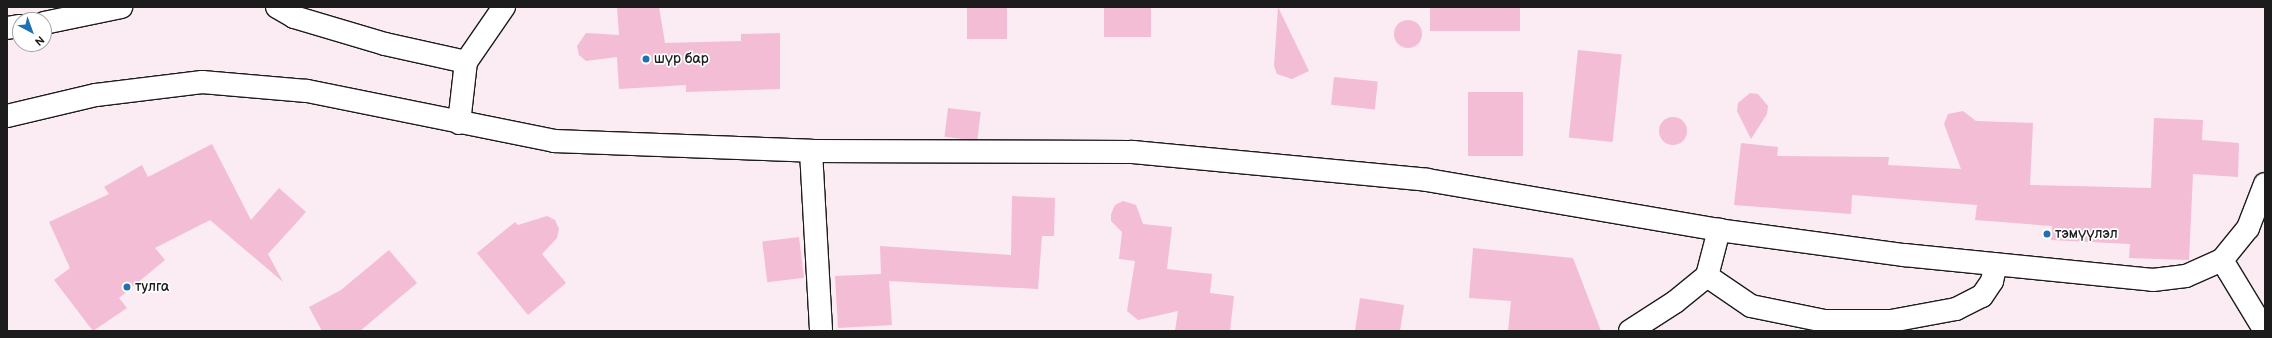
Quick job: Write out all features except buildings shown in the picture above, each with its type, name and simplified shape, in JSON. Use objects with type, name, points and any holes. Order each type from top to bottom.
[{"type":"main road","points":[[52,21],[121,7]]},
{"type":"main road","points":[[277,7],[294,17],[385,44],[466,62]]},
{"type":"main road","points":[[459,123],[466,62],[504,7]]},
{"type":"main road","points":[[7,116],[96,95],[202,82],[307,91],[459,123],[554,141],[811,151],[1133,152],[1427,180],[1719,230],[1996,264],[2153,280],[2186,276],[2222,260],[2248,228],[2265,184]]},
{"type":"main road","points":[[811,151],[821,331]]},
{"type":"main road","points":[[1630,331],[1676,302],[1706,276],[1719,230]]},
{"type":"main road","points":[[2222,260],[2265,331]]},
{"type":"main road","points":[[1706,276],[1751,306],[1824,321],[1891,321],[1956,309],[1982,296],[1992,281],[1996,264]]},
{"type":"place","name":"шүр бар","points":[[646,59]]},
{"type":"place","name":"тэмүүлэл","points":[[2047,234]]},
{"type":"place","name":"тулга","points":[[127,287]]}]
